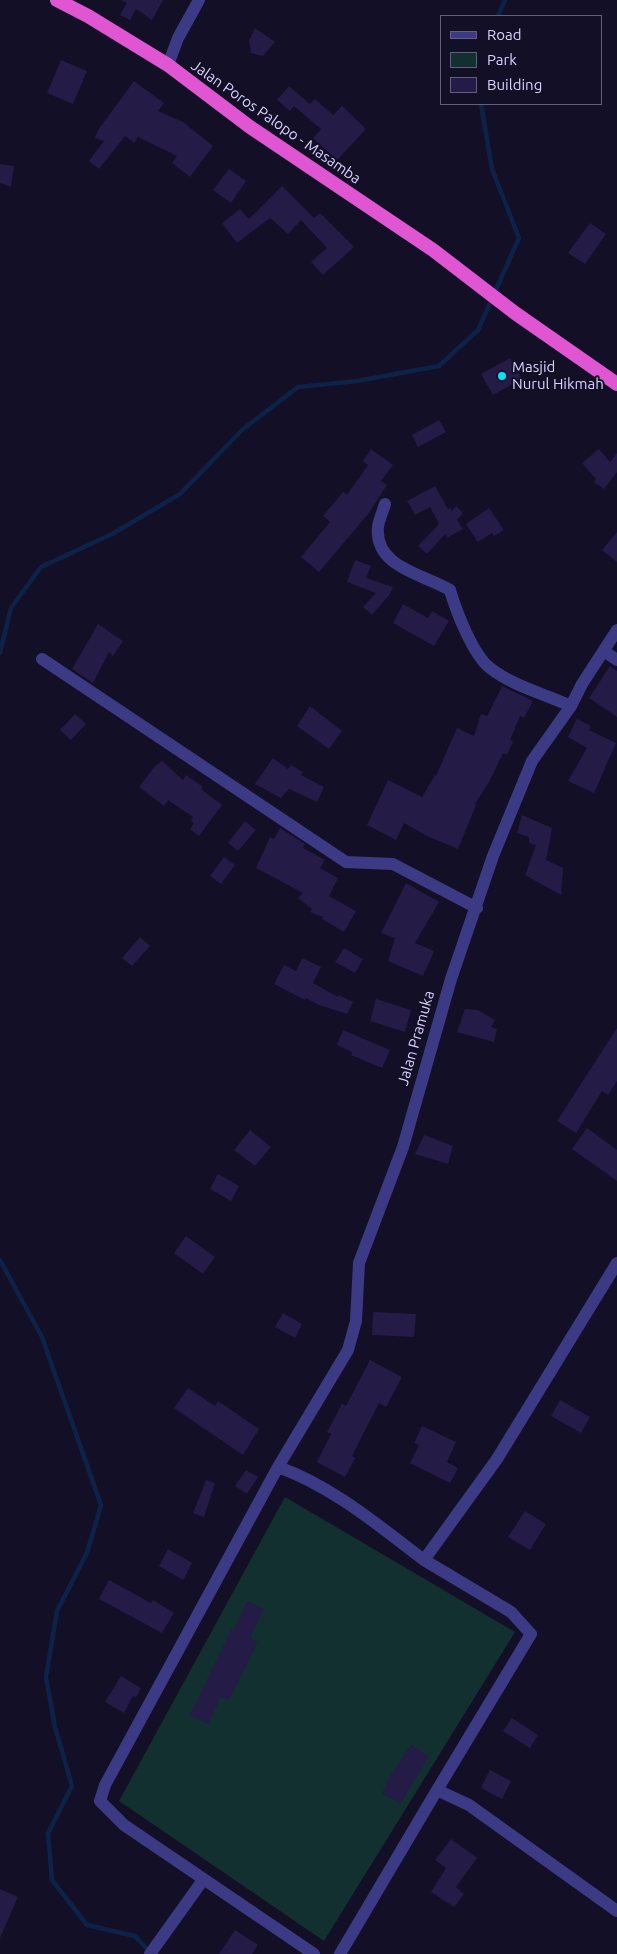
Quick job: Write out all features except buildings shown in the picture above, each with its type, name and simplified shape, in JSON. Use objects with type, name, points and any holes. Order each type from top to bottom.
[{"type":"highway","name":"Jalan Poros Palopo - Masamba","points":[[57,0],[88,16],[168,65],[250,127],[391,220],[472,279],[514,313],[617,384]]},
{"type":"street","points":[[168,65],[178,38],[199,0]]},
{"type":"street","points":[[385,504],[378,527],[381,544],[387,557],[397,566],[415,572],[450,590],[454,605],[472,642],[489,668],[528,688],[571,706]]},
{"type":"street","name":"Jalan Pramuka","points":[[203,1880],[124,1825],[100,1801],[105,1786],[278,1467],[348,1350],[353,1336],[359,1263],[402,1147],[451,979],[477,908],[493,856],[532,761],[571,706],[617,630]]},
{"type":"street","points":[[604,651],[617,660]]},
{"type":"street","points":[[42,659],[346,862],[393,864],[477,908]]},
{"type":"street","points":[[424,1560],[497,1458],[617,1264]]},
{"type":"street","points":[[278,1467],[301,1475],[424,1560],[511,1612],[532,1634],[340,1954]]},
{"type":"street","points":[[437,1790],[469,1805],[617,1911]]},
{"type":"street","points":[[150,1954],[203,1880],[314,1954]]},
{"type":"green space","points":[[285,1497],[515,1632],[324,1941],[119,1801]]},
{"type":"waterway","points":[[498,15],[505,0]]},
{"type":"waterway","points":[[0,653],[11,608],[41,567],[112,534],[180,494],[242,430],[298,387],[357,381],[439,366],[478,330],[519,238],[492,169],[481,105]]},
{"type":"waterway","points":[[0,1260],[42,1337],[101,1505],[87,1553],[57,1611],[46,1677],[55,1727],[72,1786],[48,1833],[52,1880],[87,1925],[135,1936],[150,1952]]},
{"type":"place","name":"Masjid Nurul Hikmah","points":[[502,376]]}]
